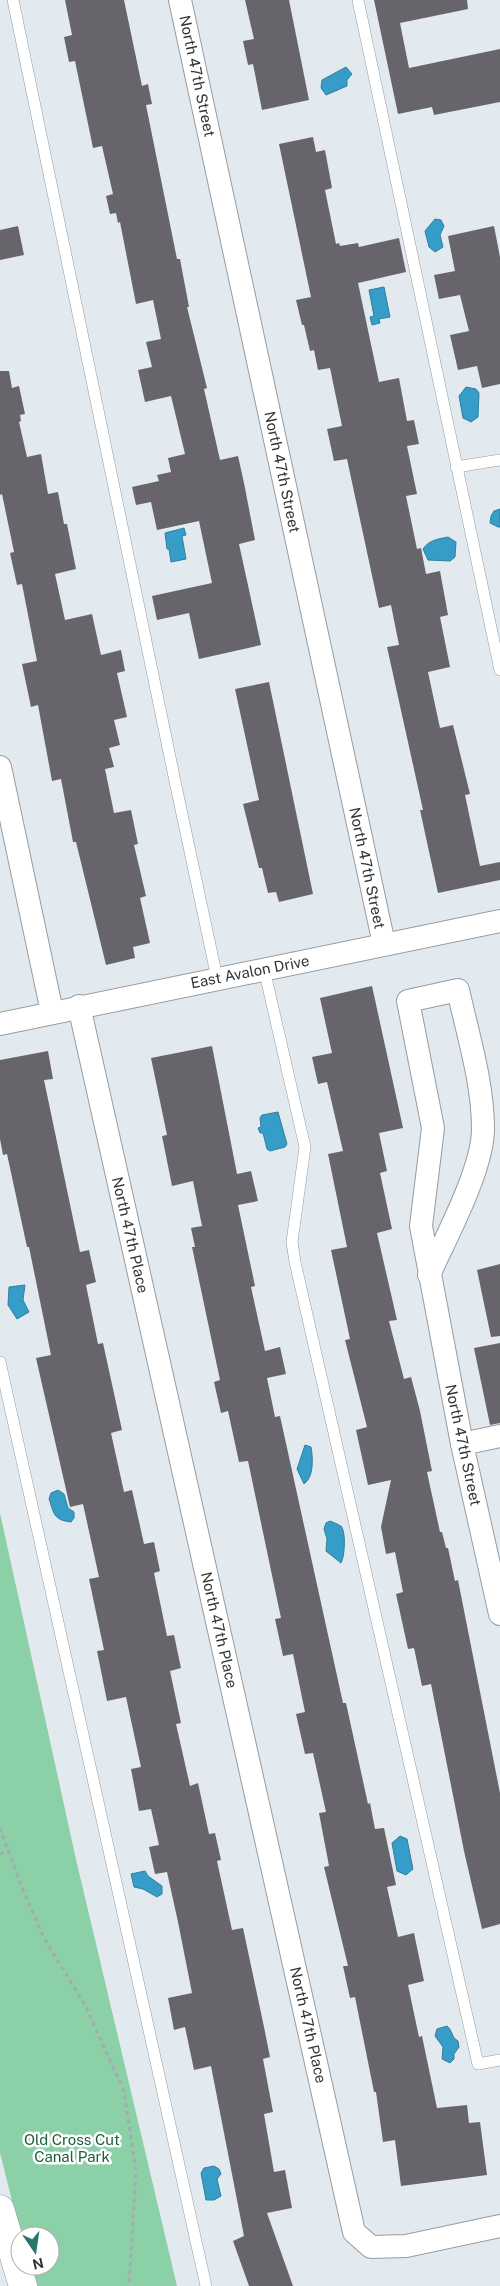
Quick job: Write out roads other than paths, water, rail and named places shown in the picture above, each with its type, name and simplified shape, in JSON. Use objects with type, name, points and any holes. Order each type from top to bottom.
[{"type":"street","name":"North 47th Street","points":[[180,0],[384,944]]},
{"type":"street","points":[[0,767],[52,1012]]},
{"type":"street","name":"East Avalon Drive","points":[[0,1024],[79,1006],[500,921]]},
{"type":"street","name":"North 47th Street","points":[[429,1274],[477,1164],[483,1130],[480,1094],[458,990],[408,1001],[433,1128],[421,1226],[429,1274],[462,1444],[500,1614]]},
{"type":"street","name":"North 47th Place","points":[[79,1006],[354,2232],[372,2247],[406,2246],[500,2226]]},
{"type":"street","points":[[462,1444],[500,1436]]},
{"type":"street","points":[[0,2209],[23,2286]]},
{"type":"lane","points":[[13,0],[217,978]]},
{"type":"lane","points":[[358,0],[500,670]]},
{"type":"lane","points":[[456,467],[500,460]]},
{"type":"lane","points":[[264,969],[305,1147],[292,1242],[295,1262],[478,2064],[500,2060]]},
{"type":"lane","points":[[0,1362],[206,2286]]},
{"type":"water","points":[[346,67],[352,74],[347,80],[347,86],[326,95],[321,88],[322,80]]},
{"type":"water","points":[[435,219],[441,220],[444,226],[440,235],[443,247],[435,252],[429,247],[425,231]]},
{"type":"water","points":[[384,287],[390,317],[379,319],[380,323],[372,325],[370,317],[374,316],[369,290]]},
{"type":"water","points":[[466,387],[476,389],[479,393],[478,417],[471,422],[463,418],[459,396]]},
{"type":"water","points":[[500,509],[500,527],[498,527],[490,523],[494,511]]},
{"type":"water","points":[[184,528],[186,535],[182,536],[186,559],[171,562],[165,533]]},
{"type":"water","points":[[448,537],[456,542],[455,557],[450,561],[428,560],[423,549],[425,546],[434,540]]},
{"type":"water","points":[[278,1112],[287,1144],[285,1147],[270,1151],[267,1149],[263,1133],[260,1133],[258,1128],[261,1127],[260,1118],[262,1115]]},
{"type":"water","points":[[25,1285],[23,1300],[29,1312],[17,1319],[8,1305],[9,1287]]},
{"type":"water","points":[[305,1445],[311,1447],[312,1462],[310,1477],[304,1484],[297,1469]]},
{"type":"water","points":[[58,1490],[64,1494],[68,1508],[74,1512],[74,1518],[71,1522],[57,1518],[53,1512],[49,1499],[51,1493]]},
{"type":"water","points":[[330,1521],[341,1526],[343,1529],[344,1544],[341,1563],[326,1551],[327,1539],[324,1529],[326,1523]]},
{"type":"water","points":[[400,1836],[407,1839],[413,1869],[406,1875],[397,1871],[392,1843]]},
{"type":"water","points":[[145,1871],[148,1876],[162,1886],[162,1894],[157,1897],[143,1889],[134,1887],[131,1874]]},
{"type":"water","points":[[447,2026],[458,2041],[459,2047],[454,2054],[454,2059],[450,2063],[442,2059],[443,2047],[435,2036],[437,2029]]},
{"type":"water","points":[[214,2166],[219,2169],[221,2174],[217,2179],[221,2196],[214,2200],[206,2200],[201,2173],[204,2168]]},
{"type":"park label","name":"Old Cross Cut Canal Park","points":[[72,2148]]}]
